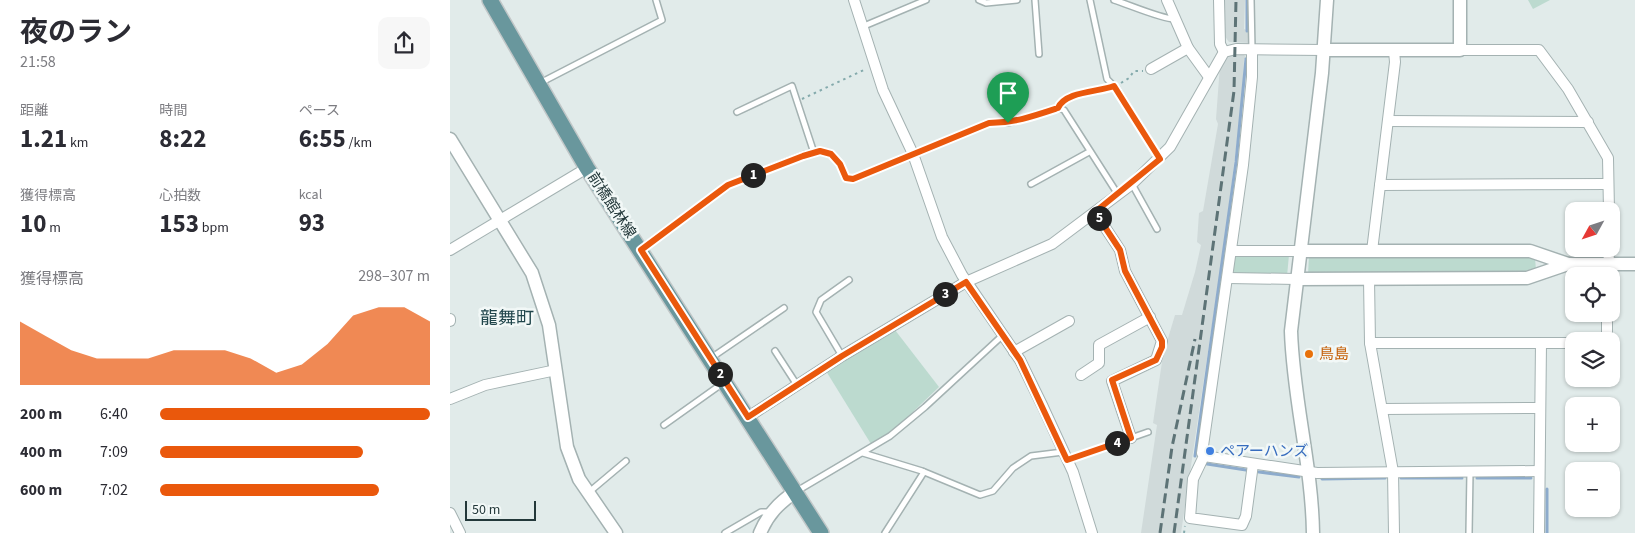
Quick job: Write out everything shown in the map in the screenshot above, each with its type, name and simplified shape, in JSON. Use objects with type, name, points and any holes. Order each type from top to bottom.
[{"type":"main road","name":"前橋館林線","points":[[490,0],[587,168],[796,491],[821,533]]},
{"type":"street","points":[[854,0],[864,26],[883,90],[913,154],[942,237],[966,282],[1014,352],[1044,407],[1081,494],[1092,533]]},
{"type":"street","points":[[1167,0],[1188,48],[1209,78]]},
{"type":"street","points":[[1220,0],[1220,44],[1224,52]]},
{"type":"street","points":[[1313,533],[1309,472],[1292,365],[1291,331],[1324,50],[1327,0]]},
{"type":"street","points":[[1460,0],[1460,50]]},
{"type":"street","points":[[1151,69],[1188,48]]},
{"type":"street","points":[[748,417],[842,356],[966,282],[1052,244],[1117,193],[1132,184],[1160,159],[1176,137],[1224,52],[1229,50],[1394,52],[1539,50],[1568,89],[1608,158],[1608,202]]},
{"type":"street","points":[[1252,50],[1250,98],[1228,278],[1202,453],[1204,456],[1193,479],[1189,516],[1193,519],[1242,525],[1246,516],[1253,464]]},
{"type":"street","points":[[1372,251],[1395,62],[1394,52]]},
{"type":"street","points":[[1388,121],[1588,122]]},
{"type":"street","points":[[450,139],[532,273],[541,294],[549,325],[567,447],[573,465],[588,493],[616,533]]},
{"type":"street","points":[[450,250],[587,168]]},
{"type":"street","points":[[1380,185],[1608,184]]},
{"type":"street","points":[[1095,212],[1120,250],[1125,271],[1162,341],[1162,347],[1156,360],[1112,380],[1131,438]]},
{"type":"street","points":[[1231,251],[1530,251],[1568,264],[1588,267]]},
{"type":"street","points":[[1228,278],[1527,278],[1568,264]]},
{"type":"street","points":[[1620,267],[1635,264]]},
{"type":"street","points":[[1368,279],[1370,343],[1393,472],[1394,533]]},
{"type":"street","points":[[1081,375],[1099,363],[1098,349],[1102,342],[1150,317]]},
{"type":"street","points":[[1014,352],[1069,321]]},
{"type":"street","points":[[1370,343],[1565,343]]},
{"type":"street","points":[[1539,533],[1541,343]]},
{"type":"street","points":[[450,399],[485,384],[556,370]]},
{"type":"street","points":[[1382,409],[1540,408]]},
{"type":"street","points":[[1204,456],[1309,472],[1539,471]]},
{"type":"street","points":[[760,533],[771,512],[796,491]]},
{"type":"street","points":[[450,513],[460,533]]},
{"type":"lane","points":[[537,84],[662,20],[656,0]]},
{"type":"lane","points":[[864,26],[926,0]]},
{"type":"lane","points":[[978,0],[986,3],[1017,0]]},
{"type":"lane","points":[[1035,0],[1039,54]]},
{"type":"lane","points":[[1090,0],[1107,79],[1114,86],[1160,159]]},
{"type":"lane","points":[[1114,0],[1142,8],[1163,18],[1175,19]]},
{"type":"lane","points":[[1251,0],[1252,50]]},
{"type":"lane","points":[[737,112],[792,86],[814,153]]},
{"type":"lane","points":[[641,250],[728,185],[814,153],[820,151],[831,154],[840,164],[846,178],[853,179],[989,123],[1008,123],[1058,108],[1064,110],[1089,152],[1117,193]]},
{"type":"lane","points":[[1031,184],[1089,152]]},
{"type":"lane","points":[[1132,184],[1157,229]]},
{"type":"lane","points":[[842,356],[816,312],[820,300],[849,280]]},
{"type":"lane","points":[[710,358],[784,308]]},
{"type":"lane","points":[[796,491],[890,436],[925,407],[1003,335]]},
{"type":"lane","points":[[775,351],[798,385]]},
{"type":"lane","points":[[664,425],[725,382]]},
{"type":"lane","points":[[863,453],[924,472],[980,495],[993,491],[1013,468],[1031,456],[1065,456],[1148,432]]},
{"type":"lane","points":[[588,493],[626,461]]},
{"type":"lane","points":[[885,533],[924,472]]},
{"type":"lane","points":[[1469,533],[1470,472]]},
{"type":"lane","points":[[725,533],[761,512],[771,512]]},
{"type":"path","points":[[797,101],[875,64]]},
{"type":"path","points":[[1058,108],[1059,105],[1070,98],[1114,86],[1129,78],[1134,71],[1151,69]]},
{"type":"shaded area","points":[[1223,0],[1245,0],[1244,29],[1249,31],[1249,43],[1229,42],[1224,35]]},
{"type":"shaded area","points":[[1227,54],[1243,54],[1248,59],[1244,59],[1242,101],[1224,244],[1181,533],[1141,533],[1157,425],[1153,423],[1163,355],[1175,315],[1182,315],[1201,245],[1197,242],[1199,213],[1203,211],[1218,124],[1216,119],[1220,65]]},
{"type":"green space","points":[[1528,0],[1550,0],[1533,9]]},
{"type":"green space","points":[[1309,254],[1515,254],[1535,258],[1536,270],[1526,274],[1308,276]]},
{"type":"green space","points":[[1239,255],[1289,255],[1287,276],[1234,273],[1234,258]]},
{"type":"green space","points":[[895,330],[939,387],[895,429],[871,444],[826,371]]},
{"type":"waterway","points":[[1247,0],[1247,31]]},
{"type":"waterway","points":[[1195,456],[1236,162],[1246,59]]},
{"type":"waterway","points":[[1207,464],[1246,470]]},
{"type":"waterway","points":[[1259,472],[1299,477]]},
{"type":"waterway","points":[[1322,479],[1385,478]]},
{"type":"waterway","points":[[1401,478],[1462,478]]},
{"type":"waterway","points":[[1477,478],[1531,478]]},
{"type":"waterway","points":[[1547,489],[1547,533]]},
{"type":"railway","points":[[1174,533],[1234,91],[1236,0]]},
{"type":"railway","points":[[1160,533],[1172,447],[1195,339]]},
{"type":"place","name":"鳥島","points":[[1309,354]]},
{"type":"place","name":"ペアーハンズ","points":[[1210,451]]},
{"type":"district","name":"龍舞町","points":[[507,318]]},
{"type":"route","points":[[1114,86],[1160,159],[1132,184],[1117,193],[1095,212],[1120,250],[1125,271],[1162,341],[1162,347],[1156,360],[1112,380],[1112,385],[1131,438],[1067,460],[1044,407],[1020,360],[966,282],[842,356],[748,417],[641,250],[728,185],[803,156],[820,151],[831,154],[840,164],[846,178],[853,179],[989,123],[1008,123],[1034,117],[1058,108],[1059,105],[1070,98],[1114,86]]}]
